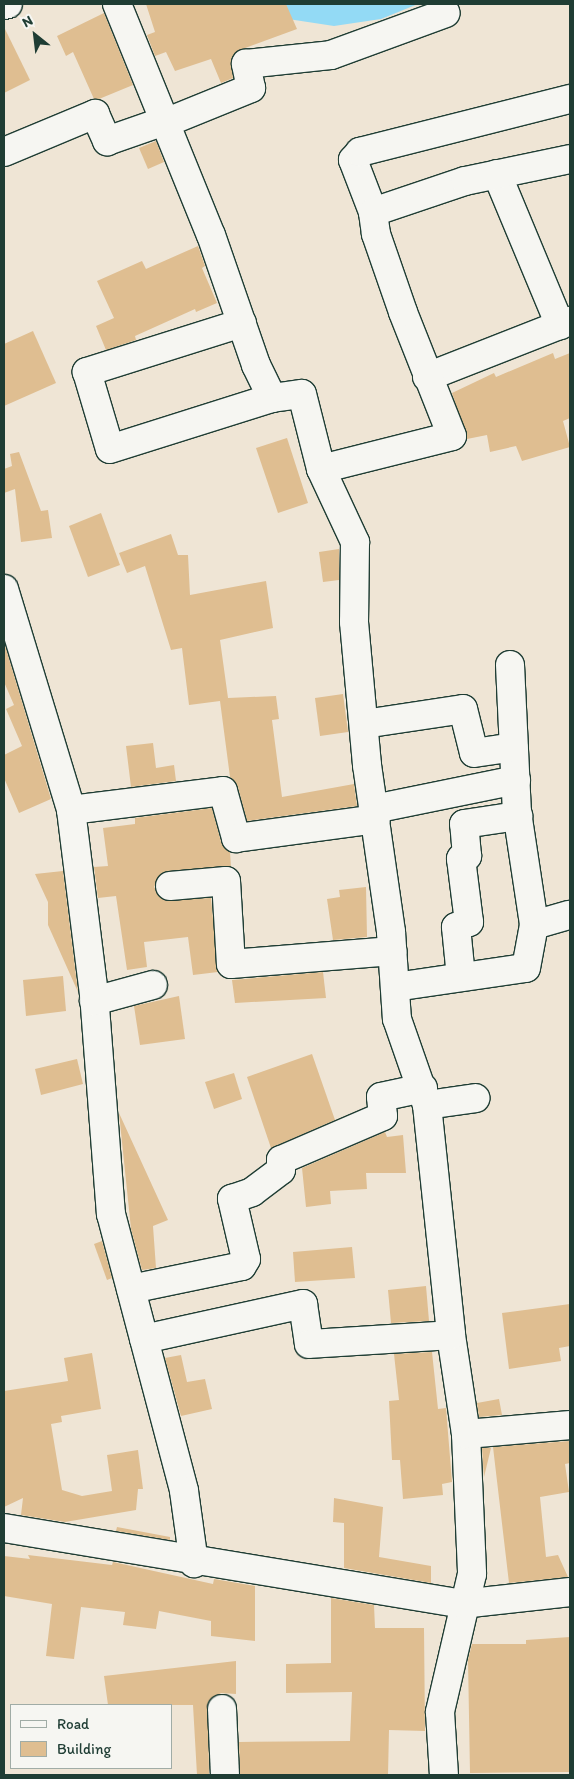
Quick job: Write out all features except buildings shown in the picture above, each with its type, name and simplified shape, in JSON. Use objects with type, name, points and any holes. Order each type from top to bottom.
[{"type":"street","points":[[4,6],[8,4]]},
{"type":"street","points":[[117,4],[272,398]]},
{"type":"street","points":[[4,152],[95,114],[107,141],[165,122],[251,88],[246,64],[331,55],[446,13]]},
{"type":"street","points":[[321,469],[452,436],[427,377],[376,234],[373,212],[353,160],[360,152],[570,99]]},
{"type":"street","points":[[373,212],[497,174],[570,159]]},
{"type":"street","points":[[427,377],[565,323],[497,174]]},
{"type":"street","points":[[242,323],[87,372],[110,449],[272,398],[302,394],[321,469],[355,542],[354,622],[364,724],[392,951],[397,1019],[425,1097],[451,1335],[466,1434],[472,1574],[462,1604],[440,1712],[444,1775]]},
{"type":"street","points":[[4,589],[71,810],[94,1001],[111,1214],[184,1491],[194,1563]]},
{"type":"street","points":[[395,987],[526,968],[534,925],[518,816],[510,665]]},
{"type":"street","points":[[364,724],[464,710],[474,752],[514,747]]},
{"type":"street","points":[[71,810],[223,791],[236,838],[375,814],[516,780]]},
{"type":"street","points":[[462,978],[456,927],[469,922],[461,859],[467,856],[464,824],[518,816]]},
{"type":"street","points":[[170,886],[226,881],[231,964],[392,951]]},
{"type":"street","points":[[534,925],[570,915]]},
{"type":"street","points":[[94,1001],[153,985]]},
{"type":"street","points":[[131,1289],[242,1266],[246,1259],[232,1199],[252,1192],[280,1170],[281,1160],[383,1116],[381,1097],[476,1098]]},
{"type":"street","points":[[144,1338],[303,1304],[309,1344],[451,1335]]},
{"type":"street","points":[[466,1434],[570,1425]]},
{"type":"street","points":[[4,1528],[194,1563],[462,1604],[570,1592]]},
{"type":"street","points":[[222,1709],[225,1775]]},
{"type":"water","points":[[272,4],[418,4],[381,19],[334,26],[288,19]]}]
